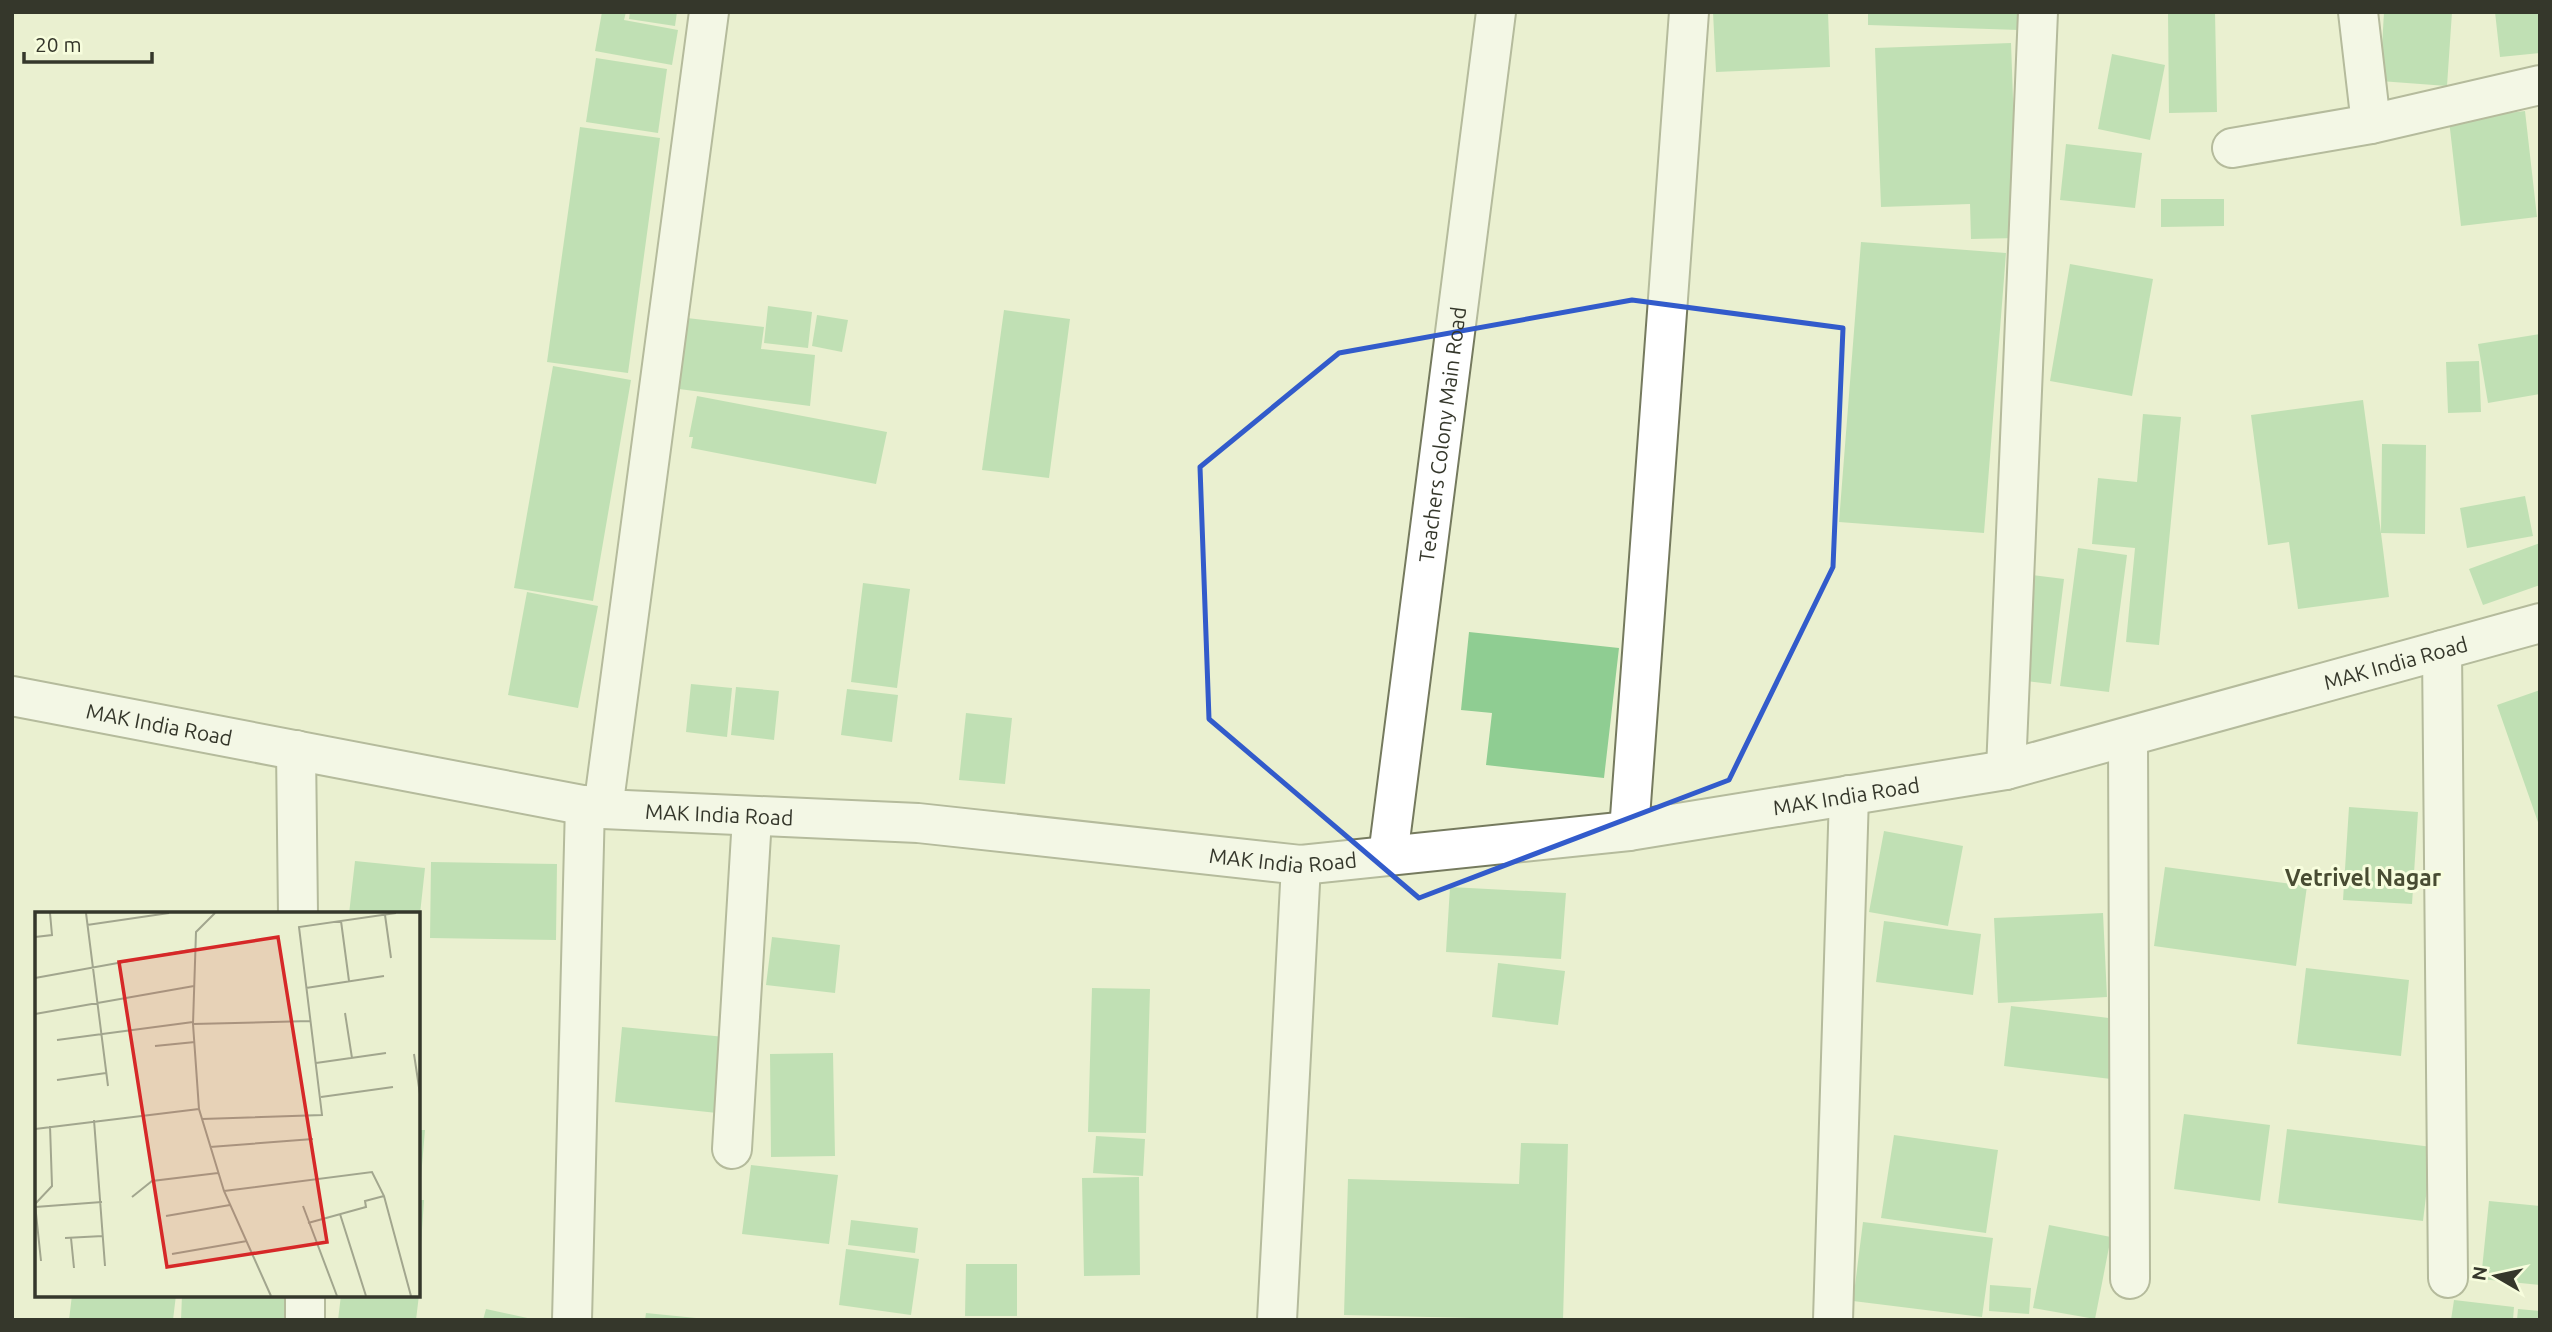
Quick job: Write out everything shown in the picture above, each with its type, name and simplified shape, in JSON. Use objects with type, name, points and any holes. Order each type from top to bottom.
[{"type":"street","points":[[572,1320],[594,807],[709,12]]},
{"type":"street","name":"Teachers Colony Main Road","points":[[1388,856],[1496,12]]},
{"type":"street","points":[[1629,831],[1689,12]]},
{"type":"street","points":[[2006,770],[2038,12]]},
{"type":"street","points":[[2358,12],[2371,124]]},
{"type":"street","points":[[2232,148],[2371,124],[2540,85]]},
{"type":"street","name":"MAK India Road","points":[[12,696],[594,807],[752,818],[918,823],[1301,865],[1629,831],[2006,770],[2540,623]]},
{"type":"street","points":[[2442,650],[2448,1278]]},
{"type":"street","points":[[2129,737],[2130,1279]]},
{"type":"street","points":[[296,750],[298,912]]},
{"type":"street","points":[[1833,1320],[1849,795]]},
{"type":"street","points":[[732,1149],[752,818]]},
{"type":"street","points":[[1277,1320],[1301,865]]},
{"type":"street","points":[[305,1297],[305,1320]]},
{"type":"highlighted area","points":[[1632,300],[1843,328],[1833,567],[1729,780],[1419,898],[1209,719],[1200,467],[1339,353]]},
{"type":"building","points":[[602,12],[626,12],[624,20],[678,30],[672,65],[595,51]]},
{"type":"building","points":[[630,12],[677,12],[675,26],[629,19]]},
{"type":"building","points":[[1713,12],[1828,12],[1830,67],[1716,72]]},
{"type":"building","points":[[1868,12],[2020,12],[2019,30],[1868,25]]},
{"type":"building","points":[[2168,12],[2215,12],[2217,112],[2169,113]]},
{"type":"building","points":[[2384,12],[2452,12],[2447,86],[2380,81]]},
{"type":"building","points":[[2495,12],[2540,12],[2540,53],[2500,57]]},
{"type":"building","points":[[2011,43],[2018,238],[1971,239],[1970,204],[1881,207],[1875,48]]},
{"type":"building","points":[[2112,54],[2165,65],[2150,140],[2098,129]]},
{"type":"building","points":[[596,58],[667,69],[658,133],[586,122]]},
{"type":"building","points":[[2525,111],[2537,217],[2461,226],[2449,120]]},
{"type":"building","points":[[580,127],[660,138],[628,373],[547,362]]},
{"type":"building","points":[[2066,144],[2142,153],[2135,208],[2060,200]]},
{"type":"building","points":[[2161,199],[2224,199],[2224,226],[2161,227]]},
{"type":"building","points":[[1861,242],[2006,253],[1984,533],[1839,522]]},
{"type":"building","points":[[2070,264],[2153,279],[2132,396],[2050,381]]},
{"type":"building","points":[[768,306],[812,312],[808,348],[764,343]]},
{"type":"building","points":[[1004,310],[1070,319],[1049,478],[982,470]]},
{"type":"building","points":[[817,315],[848,320],[842,352],[812,346]]},
{"type":"building","points":[[687,318],[764,327],[761,349],[815,355],[810,406],[679,389]]},
{"type":"building","points":[[2540,334],[2540,394],[2488,403],[2478,344]]},
{"type":"building","points":[[2479,361],[2481,412],[2448,413],[2446,362]]},
{"type":"building","points":[[553,366],[631,380],[593,601],[514,588]]},
{"type":"building","points":[[697,396],[887,432],[876,484],[691,448],[693,437],[689,437]]},
{"type":"building","points":[[2363,400],[2389,597],[2298,609],[2289,542],[2268,545],[2251,415]]},
{"type":"building","points":[[2143,414],[2181,417],[2159,645],[2126,642],[2135,548],[2092,544],[2098,478],[2137,482]]},
{"type":"building","points":[[2382,444],[2426,445],[2425,534],[2381,533]]},
{"type":"building","points":[[2525,496],[2533,536],[2467,548],[2460,508]]},
{"type":"building","points":[[2540,543],[2540,585],[2483,605],[2469,569]]},
{"type":"building","points":[[2078,548],[2127,555],[2109,692],[2060,686]]},
{"type":"building","points":[[2032,575],[2064,579],[2051,684],[2019,680]]},
{"type":"building","points":[[863,583],[910,589],[897,688],[851,682]]},
{"type":"building","points":[[527,592],[598,606],[578,708],[508,695]]},
{"type":"building","points":[[1469,632],[1619,648],[1604,778],[1486,765],[1492,713],[1461,710]]},
{"type":"building","points":[[691,684],[732,688],[727,737],[686,732]]},
{"type":"building","points":[[736,687],[779,691],[774,740],[731,735]]},
{"type":"building","points":[[847,689],[898,695],[892,742],[841,735]]},
{"type":"building","points":[[2540,690],[2540,824],[2539,825],[2497,705]]},
{"type":"building","points":[[966,713],[1012,718],[1005,784],[959,780]]},
{"type":"building","points":[[2349,807],[2418,812],[2412,904],[2343,900]]},
{"type":"building","points":[[1884,831],[1963,846],[1948,926],[1869,912]]},
{"type":"building","points":[[355,861],[425,868],[420,914],[349,912]]},
{"type":"building","points":[[431,862],[557,864],[556,940],[430,938]]},
{"type":"building","points":[[2165,867],[2307,886],[2296,966],[2154,946]]},
{"type":"building","points":[[1450,887],[1566,893],[1561,959],[1446,952]]},
{"type":"building","points":[[2103,913],[2107,997],[1998,1003],[1994,918]]},
{"type":"building","points":[[1884,921],[1981,934],[1973,995],[1876,982]]},
{"type":"building","points":[[772,937],[840,945],[835,993],[766,985]]},
{"type":"building","points":[[1498,963],[1565,971],[1558,1025],[1492,1017]]},
{"type":"building","points":[[2306,968],[2409,980],[2401,1056],[2297,1044]]},
{"type":"building","points":[[1092,988],[1150,989],[1146,1133],[1088,1132]]},
{"type":"building","points":[[2011,1006],[2117,1019],[2111,1079],[2004,1066]]},
{"type":"building","points":[[622,1027],[725,1037],[717,1113],[615,1102]]},
{"type":"building","points":[[833,1053],[835,1156],[771,1157],[770,1054]]},
{"type":"building","points":[[2184,1114],[2270,1125],[2260,1201],[2174,1189]]},
{"type":"building","points":[[2287,1129],[2432,1147],[2423,1221],[2278,1203]]},
{"type":"building","points":[[420,1130],[425,1130],[420,1189]]},
{"type":"building","points":[[1894,1135],[1998,1150],[1986,1233],[1881,1218]]},
{"type":"building","points":[[1096,1136],[1145,1139],[1143,1176],[1093,1173]]},
{"type":"building","points":[[1521,1143],[1568,1144],[1563,1320],[1344,1315],[1348,1179],[1519,1184]]},
{"type":"building","points":[[751,1165],[838,1175],[829,1244],[742,1234]]},
{"type":"building","points":[[1139,1177],[1140,1275],[1084,1276],[1082,1178]]},
{"type":"building","points":[[420,1200],[424,1200],[420,1260]]},
{"type":"building","points":[[2489,1201],[2540,1206],[2540,1285],[2481,1279]]},
{"type":"building","points":[[851,1220],[918,1228],[915,1253],[848,1245]]},
{"type":"building","points":[[1863,1222],[1993,1238],[1982,1317],[1853,1301]]},
{"type":"building","points":[[2049,1225],[2111,1237],[2095,1319],[2033,1308]]},
{"type":"building","points":[[846,1249],[919,1259],[911,1315],[839,1305]]},
{"type":"building","points":[[966,1264],[1017,1264],[1017,1316],[965,1316]]},
{"type":"building","points":[[1990,1285],[2031,1288],[2029,1314],[1989,1311]]},
{"type":"building","points":[[72,1297],[176,1297],[173,1320],[69,1320]]},
{"type":"building","points":[[182,1297],[287,1297],[287,1320],[181,1320]]},
{"type":"building","points":[[341,1297],[419,1297],[416,1320],[338,1320]]},
{"type":"building","points":[[2454,1300],[2514,1307],[2513,1320],[2451,1320]]},
{"type":"building","points":[[486,1309],[532,1319],[483,1320]]},
{"type":"building","points":[[2518,1309],[2540,1311],[2540,1320],[2517,1320]]},
{"type":"building","points":[[646,1313],[696,1318],[696,1320],[645,1320]]},
{"type":"district","name":"Vetrivel Nagar","points":[[2363,877]]}]
